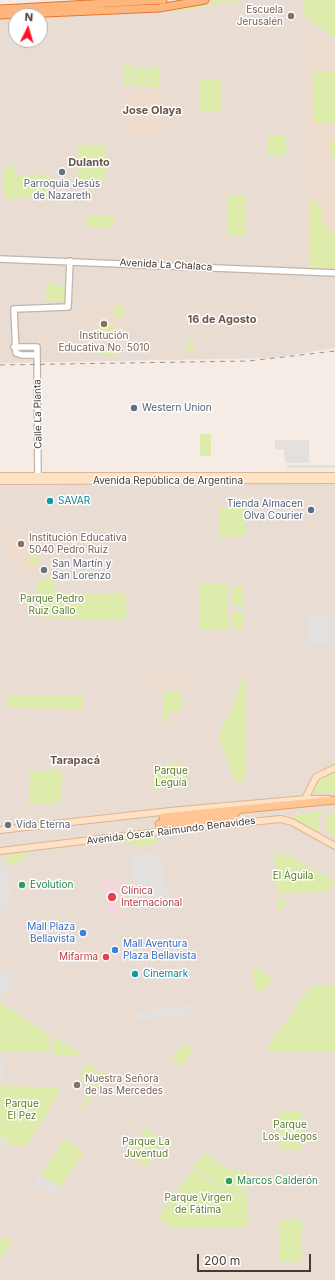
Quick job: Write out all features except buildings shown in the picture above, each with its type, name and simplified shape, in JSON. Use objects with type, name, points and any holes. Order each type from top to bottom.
[{"type":"highway","points":[[0,9],[163,0]]},
{"type":"highway","points":[[0,15],[159,8],[205,0]]},
{"type":"main road","name":"Avenida República de Argentina","points":[[0,476],[38,479],[335,480]]},
{"type":"main road","name":"Avenida República de Argentina","points":[[0,481],[38,479],[335,476]]},
{"type":"main road","points":[[305,799],[314,780],[327,771],[335,768]]},
{"type":"main road","name":"Avenida Óscar Raimundo Benavides","points":[[186,818],[174,822],[161,820],[235,811],[305,799],[321,798],[333,801]]},
{"type":"main road","name":"Avenida Óscar Raimundo Benavides","points":[[0,830],[194,808],[235,811],[333,801]]},
{"type":"main road","points":[[194,808],[186,818],[199,827]]},
{"type":"main road","points":[[235,811],[241,823]]},
{"type":"main road","name":"Avenida Óscar Raimundo Benavides","points":[[0,851],[199,827],[287,820],[335,846]]},
{"type":"main road","points":[[163,832],[168,824],[174,822]]},
{"type":"street","name":"Avenida La Chalaca","points":[[0,258],[334,273]]},
{"type":"street","points":[[37,355],[18,354],[14,347],[14,308],[68,307],[70,261]]},
{"type":"street","name":"Calle La Planta","points":[[14,347],[37,347],[38,479]]},
{"type":"shaded area","points":[[185,0],[335,0],[335,348],[272,358],[0,363],[0,12],[8,12],[8,48],[48,48],[48,9],[150,4]]},
{"type":"shaded area","points":[[308,27],[335,46],[335,269],[308,268],[306,83]]},
{"type":"shaded area","points":[[164,90],[165,133],[122,135],[120,92]]},
{"type":"shaded area","name":"Institución Educativa No. 5010","points":[[83,302],[125,304],[124,344],[84,344]]},
{"type":"shaded area","points":[[275,440],[309,440],[309,463],[285,463],[284,449],[275,449]]},
{"type":"shaded area","points":[[287,465],[335,465],[335,468],[287,468]]},
{"type":"shaded area","points":[[335,477],[335,1280],[0,1280],[0,478]]},
{"type":"shaded area","name":"Institución Educativa 5040 Pedro Ruiz","points":[[9,527],[43,553],[44,562],[36,574],[33,572],[9,572]]},
{"type":"shaded area","points":[[308,614],[335,614],[335,645],[308,645]]},
{"type":"shaded area","points":[[144,674],[198,675],[197,689],[149,689],[149,686],[134,686],[134,680],[144,680]]},
{"type":"shaded area","points":[[151,850],[162,862],[167,893],[182,907],[153,908],[150,888],[135,900],[130,859],[140,852],[142,855]]},
{"type":"shaded area","points":[[0,859],[8,869],[11,898],[7,899],[8,906],[0,907]]},
{"type":"shaded area","name":"Clínica Internacional","points":[[116,877],[121,915],[108,916],[103,878]]},
{"type":"shaded area","points":[[0,967],[16,977],[0,999]]},
{"type":"shaded area","points":[[191,1004],[192,1014],[137,1021],[135,1012]]},
{"type":"shaded area","points":[[0,1059],[4,1059],[4,1081],[0,1081]]},
{"type":"shaded area","points":[[4,1137],[9,1142],[4,1147],[-1,1142]]},
{"type":"shaded area","points":[[39,1174],[59,1188],[53,1197],[34,1184]]},
{"type":"green space","points":[[216,0],[241,0],[184,10],[48,18],[48,15],[191,6]]},
{"type":"green space","points":[[304,0],[335,0],[335,39],[304,15]]},
{"type":"green space","points":[[123,66],[134,66],[134,85],[124,85]]},
{"type":"green space","points":[[136,67],[147,67],[147,87],[136,87]]},
{"type":"green space","points":[[150,67],[159,67],[159,87],[150,87]]},
{"type":"green space","points":[[314,71],[335,71],[335,123],[314,123]]},
{"type":"green space","points":[[200,79],[221,79],[221,112],[200,112]]},
{"type":"green space","points":[[268,136],[286,136],[286,156],[268,156]]},
{"type":"green space","points":[[330,142],[335,142],[335,158],[330,158]]},
{"type":"green space","points":[[77,146],[106,146],[106,180],[77,181]]},
{"type":"green space","points":[[15,166],[16,176],[49,174],[50,197],[5,199],[3,167]]},
{"type":"green space","points":[[227,196],[245,196],[246,236],[227,236]]},
{"type":"green space","points":[[312,199],[321,207],[321,218],[335,236],[335,268],[309,267],[309,200]]},
{"type":"green space","points":[[86,215],[113,215],[113,228],[87,228]]},
{"type":"green space","points":[[46,283],[55,283],[55,302],[46,302]]},
{"type":"green space","points":[[56,285],[65,285],[65,301],[56,301]]},
{"type":"green space","points":[[115,304],[123,305],[123,318],[114,318]]},
{"type":"green space","points":[[113,324],[113,335],[98,335],[98,325]]},
{"type":"green space","points":[[187,340],[194,341],[193,353],[186,352]]},
{"type":"green space","points":[[100,345],[116,345],[116,355],[100,355]]},
{"type":"green space","points":[[200,434],[211,434],[211,456],[200,456]]},
{"type":"green space","points":[[220,508],[246,508],[246,536],[220,537]]},
{"type":"green space","points":[[29,552],[37,552],[37,565],[29,565]]},
{"type":"green space","name":"Parque Pedro Ruiz Gallo","points":[[54,575],[54,587],[58,593],[126,593],[126,620],[38,618],[38,582]]},
{"type":"green space","points":[[200,583],[228,584],[228,629],[200,629]]},
{"type":"green space","points":[[232,585],[244,585],[244,606],[232,606]]},
{"type":"green space","points":[[232,612],[243,612],[243,629],[232,629]]},
{"type":"green space","points":[[242,679],[246,680],[246,778],[244,782],[235,782],[218,735],[234,705]]},
{"type":"green space","points":[[163,691],[181,691],[181,710],[169,711],[169,722],[163,722]]},
{"type":"green space","points":[[7,696],[84,696],[84,709],[7,708]]},
{"type":"green space","name":"Parque Leguía","points":[[178,762],[188,785],[187,787],[153,789],[153,769]]},
{"type":"green space","points":[[61,770],[62,799],[60,802],[29,805],[29,771]]},
{"type":"green space","points":[[335,771],[335,794],[313,793],[315,784],[323,776]]},
{"type":"green space","points":[[326,810],[318,820],[320,833],[290,816]]},
{"type":"green space","points":[[335,813],[335,837],[325,827],[325,817]]},
{"type":"green space","points":[[156,837],[156,842],[148,846],[137,846],[117,841]]},
{"type":"green space","points":[[32,852],[13,866],[3,856]]},
{"type":"green space","name":"El Águila","points":[[274,854],[289,856],[333,880],[332,892],[277,893]]},
{"type":"green space","points":[[277,899],[289,899],[279,914]]},
{"type":"green space","points":[[253,966],[273,979],[262,993],[255,989]]},
{"type":"green space","points":[[335,985],[335,1051],[268,1051],[269,1044],[310,988],[313,986]]},
{"type":"green space","points":[[0,1002],[50,1036],[50,1050],[43,1052],[0,1052]]},
{"type":"green space","points":[[53,1037],[82,1055],[53,1055]]},
{"type":"green space","points":[[183,1043],[193,1050],[182,1066],[172,1059]]},
{"type":"green space","points":[[87,1064],[96,1069],[88,1082],[79,1077]]},
{"type":"green space","points":[[100,1070],[107,1075],[84,1111],[81,1109],[94,1087],[90,1084]]},
{"type":"green space","name":"Parque El Pez","points":[[0,1086],[56,1087],[61,1090],[27,1145],[0,1145]]},
{"type":"green space","name":"Parque Los Juegos","points":[[280,1112],[301,1112],[301,1149],[279,1149]]},
{"type":"green space","name":"Parque La Juventud","points":[[145,1128],[164,1142],[146,1167],[127,1154]]},
{"type":"green space","points":[[65,1139],[84,1152],[60,1187],[41,1174]]},
{"type":"green space","name":"Marcos Calderón","points":[[204,1153],[229,1170],[247,1171],[246,1191],[226,1191],[193,1168]]},
{"type":"green space","name":"Parque Virgen de Fátima","points":[[192,1170],[225,1192],[247,1193],[247,1228],[179,1228],[169,1226],[158,1218]]},
{"type":"green space","points":[[279,1219],[301,1219],[301,1261],[279,1261]]},
{"type":"green space","points":[[4,1236],[12,1241],[0,1260],[0,1243]]},
{"type":"railway","points":[[0,365],[249,361],[335,351]]},
{"type":"place","name":"Escuela Jerusalén","points":[[291,16]]},
{"type":"place","name":"Parroquia Jesús de Nazareth","points":[[62,172]]},
{"type":"place","name":"Institución Educativa No. 5010","points":[[104,324]]},
{"type":"place","name":"Western Union","points":[[134,408]]},
{"type":"place","name":"SAVAR","points":[[50,501]]},
{"type":"place","name":"Tienda Almacen Olva Courier","points":[[311,510]]},
{"type":"place","name":"Institución Educativa 5040 Pedro Ruiz","points":[[21,544]]},
{"type":"place","name":"San Martín y San Lorenzo","points":[[44,570]]},
{"type":"place","name":"Vida Eterna","points":[[8,825]]},
{"type":"place","name":"Evolution","points":[[22,885]]},
{"type":"place","name":"Clínica Internacional","points":[[112,897]]},
{"type":"place","name":"Mall Plaza Bellavista","points":[[83,933]]},
{"type":"place","name":"Mall Aventura Plaza Bellavista","points":[[115,950]]},
{"type":"place","name":"Mifarma","points":[[106,957]]},
{"type":"place","name":"Cinemark","points":[[135,974]]},
{"type":"place","name":"Nuestra Señora de las Mercedes","points":[[77,1085]]},
{"type":"place","name":"Marcos Calderón","points":[[229,1181]]},
{"type":"district","name":"Jose Olaya","points":[[152,111]]},
{"type":"district","name":"Dulanto","points":[[89,163]]},
{"type":"district","name":"16 de Agosto","points":[[222,320]]},
{"type":"district","name":"Tarapacá","points":[[75,761]]}]
